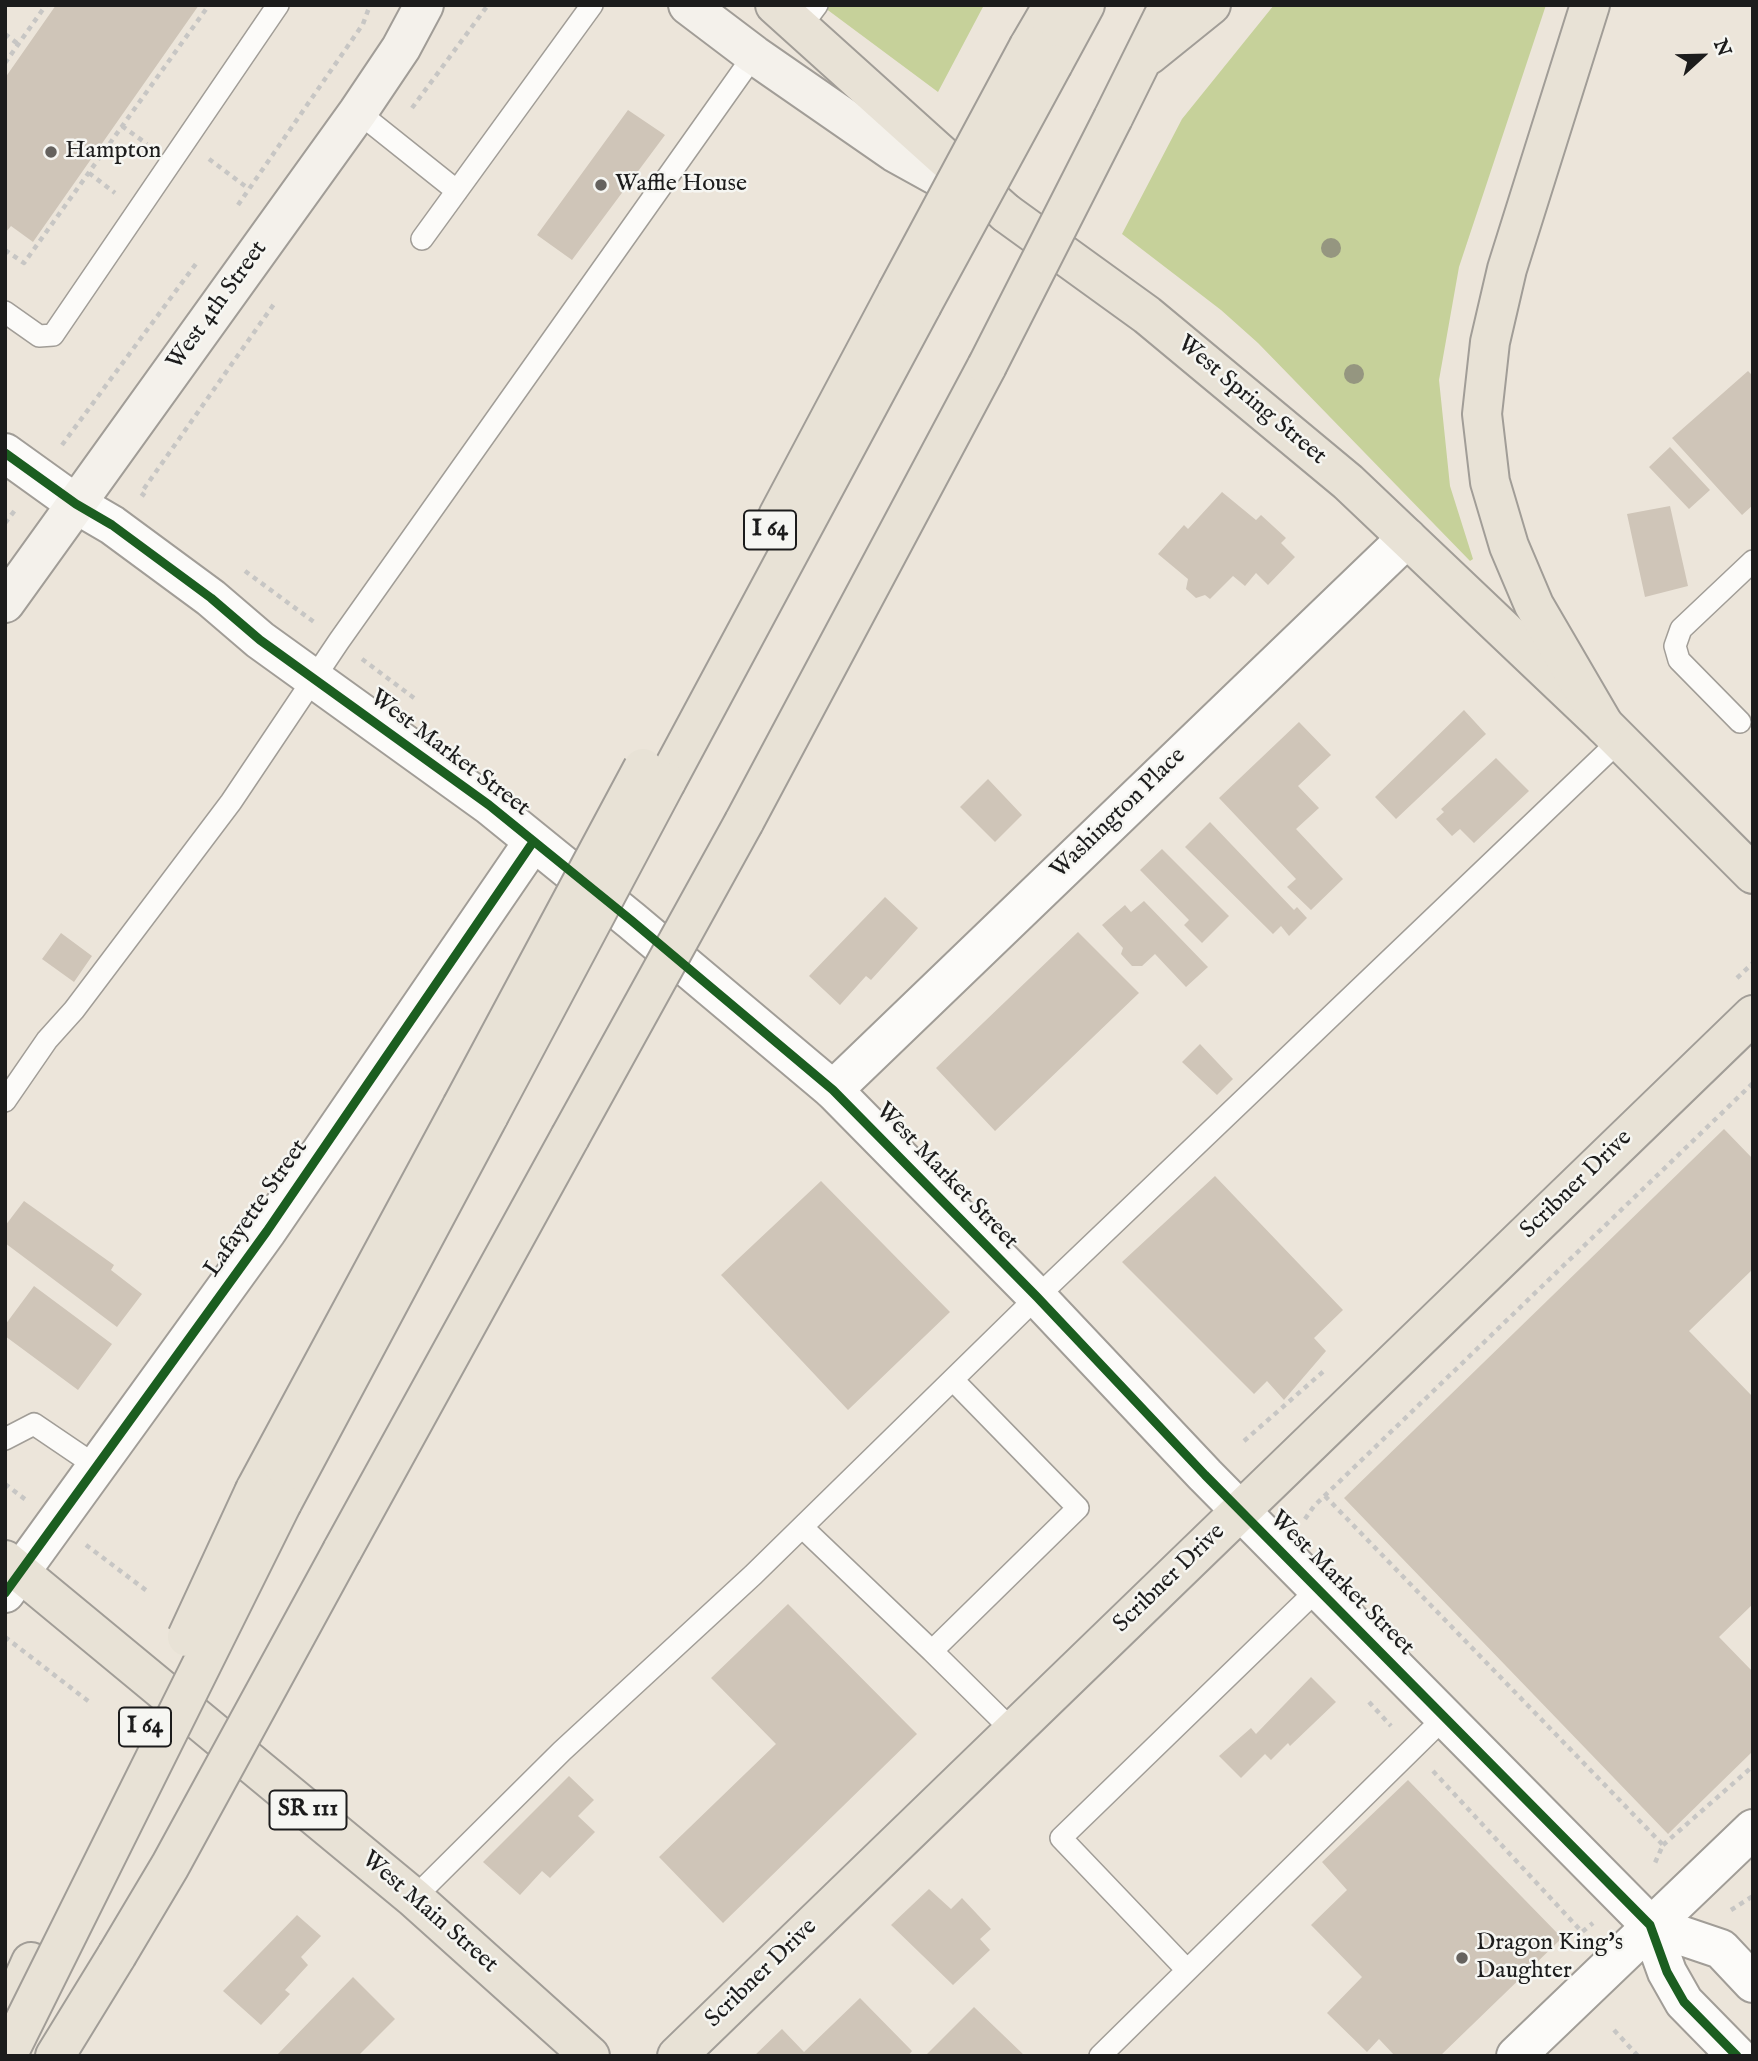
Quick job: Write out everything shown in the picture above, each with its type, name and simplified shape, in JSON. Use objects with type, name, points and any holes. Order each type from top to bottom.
[{"type":"main road","name":"West 4th Street","points":[[5,603],[358,112],[401,48],[424,5]]},
{"type":"main road","name":"West Spring Street","points":[[688,5],[754,55],[894,152],[1006,213],[1147,315],[1274,418],[1407,538],[1611,733],[1753,874]]},
{"type":"main road","points":[[1031,5],[1041,55]]},
{"type":"main road","name":"I 64","points":[[5,2020],[31,1962],[269,1496],[1041,55],[1053,5]]},
{"type":"main road","points":[[1041,55],[1085,5]]},
{"type":"main road","points":[[55,2056],[170,1866],[744,822],[987,366],[1169,5]]},
{"type":"main road","points":[[1140,63],[1211,5]]},
{"type":"main road","points":[[1590,5],[1507,269],[1490,342],[1482,414],[1490,482],[1508,546],[1534,605],[1611,733]]},
{"type":"main road","points":[[797,13],[1006,213]]},
{"type":"main road","name":"Scribner Drive","points":[[677,2056],[1753,1015]]},
{"type":"main road","points":[[7,2056],[269,1496]]},
{"type":"main road","name":"West Main Street","points":[[10,1574],[414,1898],[590,2056]]},
{"type":"street","name":"West Market Street","points":[[5,453],[75,504],[112,525],[533,842],[832,1090],[1650,1925],[1667,1972],[1684,2002],[1737,2056]]},
{"type":"street","name":"Washington Place","points":[[832,1090],[1407,538]]},
{"type":"street","name":"Lafayette Street","points":[[10,1574],[96,1466],[267,1231],[533,842]]},
{"type":"street","points":[[1516,2056],[1753,1829]]},
{"type":"street","points":[[1650,1925],[1721,1949],[1753,1983]]},
{"type":"lane","points":[[5,312],[39,336],[53,335],[278,5]]},
{"type":"lane","points":[[422,239],[592,5]]},
{"type":"lane","points":[[5,1101],[47,1040],[74,1010],[231,802],[313,678],[754,55]]},
{"type":"lane","points":[[358,112],[457,191]]},
{"type":"lane","points":[[1740,722],[1679,660],[1675,646],[1681,629],[1753,561]]},
{"type":"lane","points":[[414,1898],[562,1751],[802,1527],[1611,733]]},
{"type":"lane","points":[[932,1651],[1078,1508],[953,1380]]},
{"type":"lane","points":[[5,1439],[34,1423],[96,1466]]},
{"type":"lane","points":[[802,1527],[1013,1731]]},
{"type":"lane","points":[[1187,1970],[1061,1838],[1318,1589]]},
{"type":"lane","points":[[1100,2056],[1446,1716]]},
{"type":"path","points":[[5,63],[46,5]]},
{"type":"path","points":[[5,250],[24,263],[209,5]]},
{"type":"path","points":[[236,208],[363,24],[370,5]]},
{"type":"path","points":[[390,138],[488,5]]},
{"type":"path","points":[[5,34],[18,44]]},
{"type":"path","points":[[186,141],[249,189]]},
{"type":"path","points":[[5,523],[201,257]]},
{"type":"path","points":[[152,501],[141,493],[277,298]]},
{"type":"path","points":[[240,567],[420,702]]},
{"type":"path","points":[[1314,1506],[1753,1083]]},
{"type":"path","points":[[1325,1496],[1663,1845]]},
{"type":"path","points":[[5,1637],[92,1704]]},
{"type":"path","points":[[1753,1766],[1663,1845],[1652,1872],[1732,1909],[1753,1896]]},
{"type":"path","points":[[1614,2030],[1638,2056]]},
{"type":"green space","points":[[821,5],[984,5],[938,92]]},
{"type":"green space","points":[[1274,5],[1546,5],[1459,267],[1439,380],[1450,486],[1473,559],[1470,561],[1258,343],[1221,310],[1122,234],[1182,119]]},
{"type":"building","name":"Hampton","points":[[56,5],[199,5],[33,242],[11,226],[5,233],[5,78]]},
{"type":"building","name":"Waffle House","points":[[628,110],[665,135],[572,260],[537,235]]},
{"type":"building","points":[[1748,371],[1753,376],[1753,505],[1742,515],[1672,438]]},
{"type":"building","points":[[1670,447],[1710,490],[1689,509],[1649,467]]},
{"type":"building","points":[[1222,492],[1256,520],[1261,515],[1286,538],[1281,543],[1295,557],[1268,585],[1256,573],[1245,586],[1233,576],[1210,599],[1205,595],[1196,598],[1186,589],[1188,579],[1158,554],[1184,525],[1188,529]]},
{"type":"building","points":[[1670,506],[1688,586],[1645,597],[1627,514]]},
{"type":"building","points":[[1464,710],[1486,734],[1396,819],[1375,797]]},
{"type":"building","points":[[1299,722],[1331,755],[1298,786],[1319,808],[1296,829],[1343,879],[1311,910],[1287,887],[1296,879],[1219,798]]},
{"type":"building","points":[[1496,758],[1529,791],[1474,843],[1460,829],[1452,836],[1436,819],[1444,812],[1441,809]]},
{"type":"building","points":[[988,779],[1022,815],[995,842],[960,807]]},
{"type":"building","points":[[1210,822],[1294,910],[1297,907],[1307,918],[1289,936],[1281,926],[1273,934],[1185,847]]},
{"type":"building","points":[[1162,849],[1229,916],[1202,943],[1184,925],[1189,920],[1140,870]]},
{"type":"building","points":[[885,897],[918,928],[871,980],[866,976],[840,1005],[809,976]]},
{"type":"building","points":[[1144,901],[1208,967],[1186,987],[1155,954],[1142,966],[1132,966],[1121,954],[1123,948],[1102,925],[1125,905],[1131,912]]},
{"type":"building","points":[[1078,932],[1139,993],[995,1131],[936,1068]]},
{"type":"building","points":[[61,933],[92,956],[74,982],[42,959]]},
{"type":"building","points":[[1200,1044],[1233,1079],[1217,1095],[1182,1062]]},
{"type":"building","points":[[1724,1129],[1753,1159],[1753,1269],[1689,1331],[1753,1397],[1753,1604],[1719,1637],[1753,1672],[1753,1751],[1668,1834],[1344,1498]]},
{"type":"building","points":[[1215,1176],[1343,1310],[1314,1338],[1326,1351],[1284,1400],[1267,1381],[1254,1394],[1122,1262]]},
{"type":"building","points":[[821,1181],[950,1312],[848,1410],[721,1275]]},
{"type":"building","points":[[24,1201],[114,1265],[111,1270],[142,1294],[117,1327],[5,1243],[5,1226]]},
{"type":"building","points":[[34,1286],[112,1344],[78,1390],[5,1336],[5,1325]]},
{"type":"building","points":[[788,1604],[917,1734],[723,1923],[659,1857],[776,1744],[711,1678]]},
{"type":"building","points":[[1311,1677],[1336,1702],[1290,1746],[1288,1743],[1271,1760],[1265,1754],[1241,1778],[1219,1756],[1251,1728],[1256,1734]]},
{"type":"building","points":[[569,1776],[594,1800],[578,1816],[595,1832],[550,1878],[542,1871],[520,1895],[483,1862]]},
{"type":"building","points":[[1408,1780],[1562,1938],[1440,2056],[1395,2056],[1379,2039],[1367,2052],[1327,2013],[1362,1977],[1311,1925],[1347,1890],[1322,1862]]},
{"type":"building","points":[[929,1889],[951,1909],[962,1898],[991,1929],[980,1939],[990,1950],[953,1985],[891,1925]]},
{"type":"building","points":[[297,1915],[321,1936],[301,1957],[308,1965],[285,1990],[290,1994],[261,2025],[223,1991]]},
{"type":"building","points":[[353,1977],[395,2019],[358,2056],[276,2056]]},
{"type":"building","points":[[860,1998],[912,2051],[908,2056],[754,2056],[782,2029],[804,2052]]},
{"type":"building","points":[[974,2007],[1025,2056],[925,2056]]},
{"type":"cycle path","points":[[5,453],[76,504],[112,525],[211,598],[260,640],[489,805],[833,1090],[1037,1297],[1205,1475],[1650,1925],[1667,1972],[1684,2002],[1737,2056]]},
{"type":"cycle path","points":[[5,1593],[267,1231],[533,842]]},
{"type":"place","name":"Hampton","points":[[51,152]]},
{"type":"place","name":"Waffle House","points":[[601,185]]},
{"type":"place","name":"Dragon King's Daughter","points":[[1462,1958]]}]
